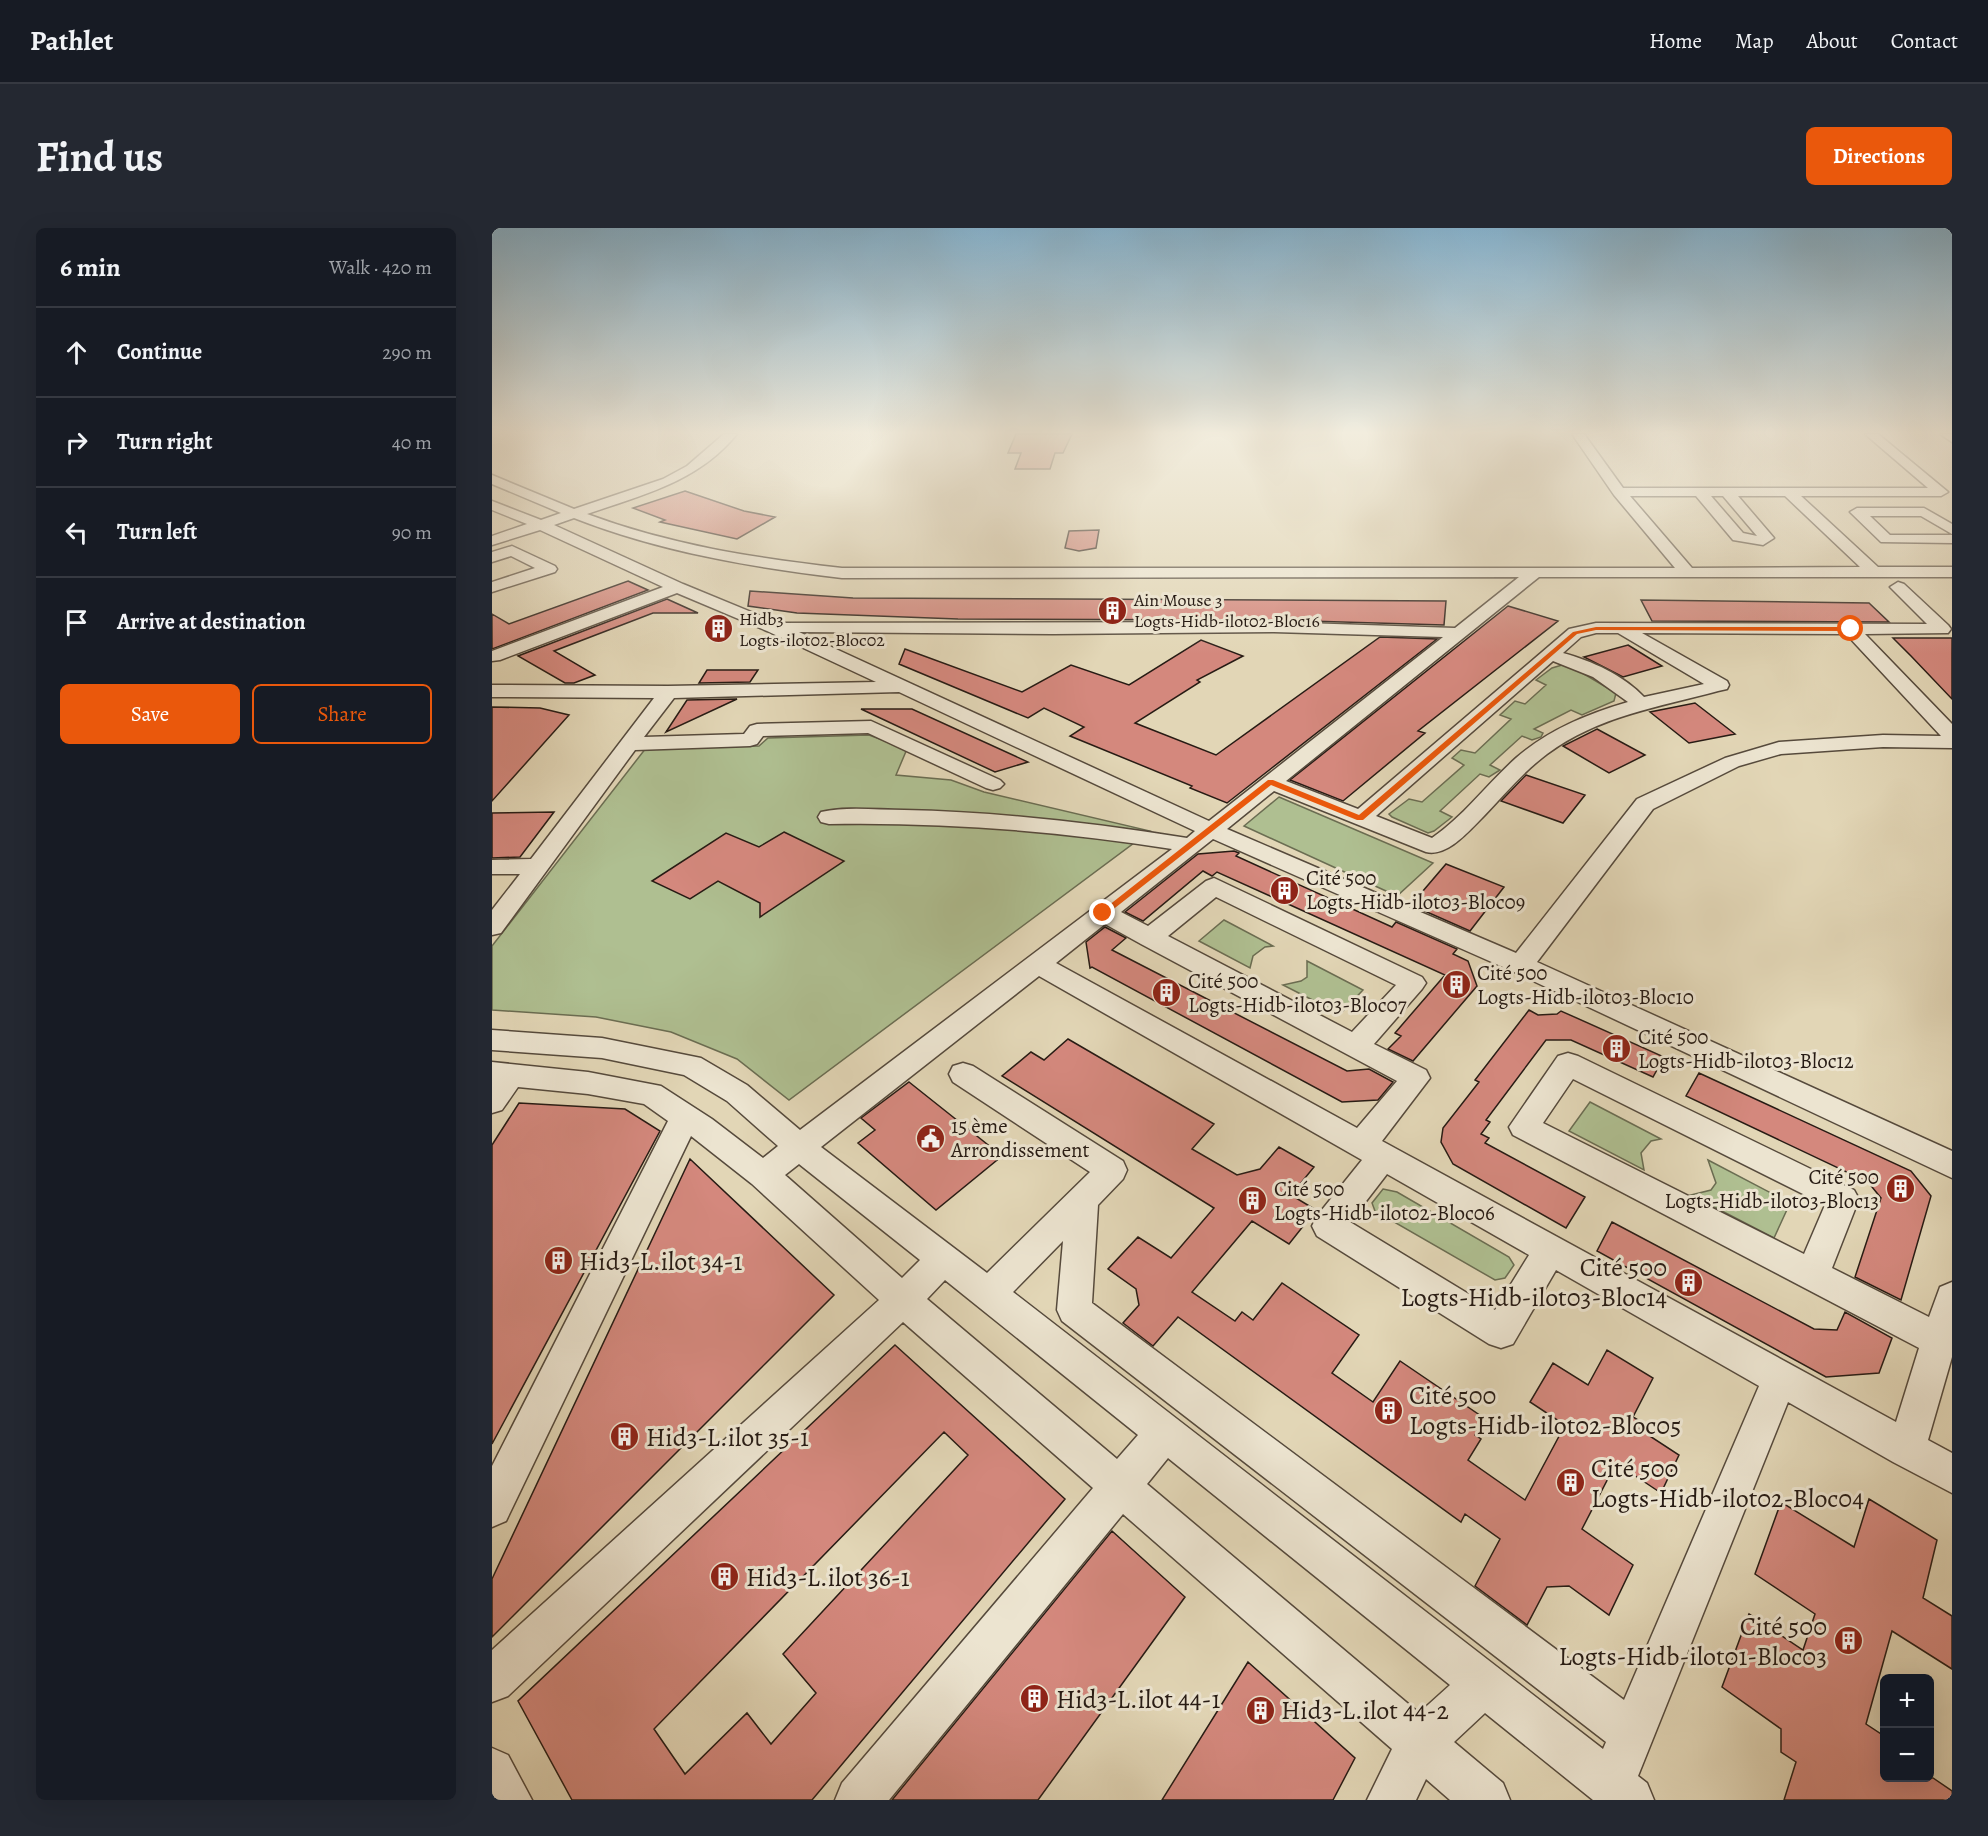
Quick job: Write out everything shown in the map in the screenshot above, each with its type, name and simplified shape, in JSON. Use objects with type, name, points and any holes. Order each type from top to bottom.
[{"type":"street","points":[[497,507],[592,546],[676,587],[773,627],[905,687],[1201,838],[1521,965],[1952,1165]]},
{"type":"street","points":[[558,507],[608,527],[693,551],[757,563],[842,573],[1952,572]]},
{"type":"street","points":[[492,541],[539,526],[582,507]]},
{"type":"street","points":[[569,512],[584,507]]},
{"type":"street","points":[[1632,507],[1688,573]]},
{"type":"street","points":[[1714,507],[1738,537],[1762,541],[1767,538],[1740,507]]},
{"type":"street","points":[[1805,507],[1874,571]]},
{"type":"street","points":[[1952,530],[1924,512],[1857,512],[1886,539],[1952,539]]},
{"type":"street","points":[[592,546],[663,565]]},
{"type":"street","points":[[492,557],[512,551],[549,569],[492,587]]},
{"type":"street","points":[[707,570],[824,581],[928,586],[1952,587]]},
{"type":"street","points":[[763,1175],[1201,838],[1513,587],[1533,574]]},
{"type":"street","points":[[493,656],[676,587]]},
{"type":"street","points":[[1360,818],[1575,633],[1596,628],[1623,630],[1942,629],[1898,587]]},
{"type":"street","points":[[773,627],[925,630],[1194,626],[1377,628],[1456,633]]},
{"type":"street","points":[[1851,629],[1952,736]]},
{"type":"street","points":[[1270,782],[1434,847],[1447,839],[1494,791],[1540,750],[1585,724],[1641,705],[1720,685],[1623,630]]},
{"type":"street","points":[[1550,655],[1578,662],[1634,695],[1641,705]]},
{"type":"street","points":[[493,656],[552,691]]},
{"type":"street","points":[[492,691],[668,692],[905,687]]},
{"type":"street","points":[[492,927],[668,692]]},
{"type":"street","points":[[629,744],[750,740],[757,730],[871,727],[993,784]]},
{"type":"street","points":[[1521,965],[1645,804],[1732,762],[1779,748],[1883,741],[1952,742]]},
{"type":"street","points":[[829,817],[868,816],[1005,823],[1129,835],[1201,838]]},
{"type":"street","points":[[492,867],[538,866]]},
{"type":"street","points":[[1150,938],[1214,886],[1413,983],[1356,1046]]},
{"type":"street","points":[[1103,913],[1416,1078],[1328,1226],[1501,1332],[1550,1250]]},
{"type":"street","points":[[1037,964],[1952,1474]]},
{"type":"street","points":[[492,1040],[602,1048],[691,1066],[737,1093],[799,1148],[989,1294],[1620,1793],[1632,1734],[1780,1378]]},
{"type":"street","points":[[1812,1276],[1843,1199],[1568,1064],[1524,1127],[1812,1276],[1938,1340]]},
{"type":"street","points":[[963,1074],[1112,1170],[989,1294]]},
{"type":"street","points":[[498,1083],[588,1083],[651,1094],[685,1117],[763,1175],[903,1300],[1486,1800]]},
{"type":"street","points":[[492,1507],[685,1117]]},
{"type":"street","points":[[1082,1200],[1074,1310],[1632,1734]]},
{"type":"street","points":[[492,1680],[903,1300],[943,1259]]},
{"type":"street","points":[[1906,1449],[1952,1298]]},
{"type":"street","points":[[859,1800],[1164,1433]]},
{"type":"street","points":[[1391,1800],[1420,1743],[1483,1684]]},
{"type":"street","points":[[492,1771],[508,1800]]},
{"type":"green space","points":[[1569,665],[1616,693],[1614,701],[1582,715],[1571,710],[1534,729],[1543,733],[1541,737],[1532,740],[1522,736],[1490,765],[1500,770],[1489,777],[1480,774],[1440,811],[1452,817],[1434,831],[1428,833],[1389,814],[1409,799],[1422,802],[1464,765],[1452,758],[1461,750],[1475,753],[1511,719],[1500,715],[1515,701],[1525,704],[1546,685],[1536,680],[1552,668]]},
{"type":"green space","points":[[869,735],[907,749],[896,775],[951,780],[984,792],[1150,831],[789,1100],[737,1059],[671,1032],[596,1017],[492,1010],[492,946],[646,748],[759,746],[768,738]]},
{"type":"green space","points":[[1279,797],[1433,863],[1397,896],[1244,826]]},
{"type":"green space","points":[[1224,920],[1273,946],[1265,947],[1253,956],[1250,968],[1199,941]]},
{"type":"green space","points":[[1307,961],[1363,990],[1340,1014],[1283,985],[1301,981],[1307,977]]},
{"type":"green space","points":[[1590,1102],[1661,1139],[1651,1141],[1641,1153],[1644,1170],[1569,1131]]},
{"type":"green space","points":[[1708,1160],[1790,1203],[1774,1238],[1691,1195],[1711,1190],[1716,1183]]},
{"type":"green space","points":[[1383,1189],[1397,1192],[1509,1257],[1514,1265],[1505,1278],[1495,1280],[1375,1211],[1372,1203]]},
{"type":"building","points":[[733,507],[775,517],[737,539],[660,522],[665,520],[633,508]]},
{"type":"building","points":[[1099,530],[1096,548],[1079,551],[1065,548],[1069,531]]},
{"type":"building","points":[[628,581],[648,590],[492,649],[492,614],[509,624]]},
{"type":"building","name":"Ain Mouse 3 Logts-Hidb-ilot02-Bloc16","points":[[750,591],[853,598],[1446,601],[1444,625],[1274,620],[958,619],[797,613],[748,606]]},
{"type":"building","points":[[667,599],[698,613],[653,613],[554,651],[595,675],[574,683],[565,683],[518,656]]},
{"type":"building","points":[[1641,600],[1869,603],[1889,622],[1652,621]]},
{"type":"building","points":[[1508,606],[1558,621],[1418,731],[1425,733],[1343,801],[1290,780]]},
{"type":"building","points":[[1380,637],[1437,639],[1227,803],[1190,788],[1192,786],[1070,736],[1084,727],[1044,708],[1028,718],[899,664],[905,649],[1022,692],[1071,665],[1129,685],[1201,640],[1243,656],[1197,680],[1200,682],[1135,723],[1216,755]]},
{"type":"building","points":[[1893,638],[1952,638],[1952,699],[1911,656]]},
{"type":"building","points":[[1628,645],[1662,666],[1623,677],[1584,657]]},
{"type":"building","points":[[707,670],[758,670],[750,682],[699,683]]},
{"type":"building","points":[[737,699],[666,732],[687,700]]},
{"type":"building","points":[[1695,703],[1735,734],[1689,743],[1650,712]]},
{"type":"building","points":[[492,707],[540,708],[569,715],[492,801]]},
{"type":"building","points":[[861,709],[912,709],[1028,762],[995,772]]},
{"type":"building","points":[[1597,729],[1645,755],[1609,773],[1563,746]]},
{"type":"building","points":[[1526,775],[1585,795],[1563,823],[1501,801]]},
{"type":"building","points":[[554,812],[520,857],[492,858],[492,813]]},
{"type":"building","points":[[784,832],[844,861],[760,917],[760,903],[718,881],[690,899],[652,881],[726,833],[759,847]]},
{"type":"building","points":[[1234,851],[1239,853],[1236,856],[1392,927],[1396,922],[1457,949],[1453,954],[1468,961],[1477,986],[1413,1061],[1388,1049],[1401,1036],[1395,1033],[1445,975],[1217,872],[1212,876],[1203,871],[1143,921],[1125,912],[1198,854]]},
{"type":"building","points":[[1446,864],[1504,887],[1470,931],[1411,905]]},
{"type":"building","points":[[1105,927],[1126,938],[1112,950],[1347,1071],[1369,1069],[1393,1082],[1378,1100],[1342,1102],[1092,967],[1090,968],[1086,942]]},
{"type":"building","points":[[1529,1010],[1538,1015],[1557,1014],[1561,1011],[1664,1057],[1653,1077],[1571,1040],[1546,1040],[1486,1120],[1490,1122],[1481,1134],[1489,1138],[1485,1143],[1585,1197],[1566,1228],[1453,1164],[1441,1142],[1443,1128],[1479,1082],[1475,1080]]},
{"type":"building","points":[[1068,1039],[1214,1124],[1192,1149],[1237,1175],[1260,1169],[1279,1147],[1314,1167],[1291,1195],[1316,1210],[1289,1244],[1252,1221],[1192,1292],[1235,1321],[1242,1312],[1253,1320],[1282,1283],[1359,1335],[1332,1373],[1373,1402],[1400,1361],[1484,1418],[1475,1435],[1481,1439],[1468,1460],[1525,1500],[1565,1425],[1530,1402],[1553,1363],[1588,1385],[1607,1350],[1653,1378],[1633,1417],[1643,1423],[1639,1429],[1679,1455],[1661,1493],[1616,1463],[1582,1529],[1633,1565],[1609,1615],[1569,1586],[1547,1587],[1527,1625],[1475,1586],[1500,1539],[1465,1514],[1461,1522],[1178,1317],[1153,1346],[1123,1323],[1139,1305],[1136,1289],[1108,1269],[1138,1237],[1171,1258],[1214,1208],[1002,1076],[1031,1052],[1044,1060]]},
{"type":"building","name":"Cité 500 Logts-Hidb-ilot03-Bloc13","points":[[1699,1073],[1911,1171],[1931,1196],[1901,1300],[1855,1277],[1881,1198],[1868,1182],[1686,1096]]},
{"type":"building","points":[[909,1082],[1002,1156],[936,1210],[858,1143],[875,1130],[861,1118]]},
{"type":"building","name":"Hid3-L.ilot 34-1","points":[[519,1103],[625,1109],[660,1131],[492,1444],[492,1145]]},
{"type":"building","name":"Hid3-L.ilot 35-1","points":[[690,1159],[834,1295],[492,1637],[492,1579]]},
{"type":"building","name":"Cité 500 Logts-Hidb-ilot03-Bloc14","points":[[1612,1222],[1814,1329],[1837,1330],[1845,1312],[1892,1338],[1879,1373],[1826,1377],[1597,1251]]},
{"type":"building","name":"Hid3-L.ilot 36-1","points":[[895,1345],[1065,1499],[812,1800],[572,1800],[518,1701]],"holes":[[[944,1432],[968,1455],[783,1654],[816,1693],[771,1744],[747,1713],[685,1774],[654,1729]]]},
{"type":"building","name":"Cité 500 Logts-Hidb-ilot01-Bloc03","points":[[1869,1499],[1937,1540],[1923,1598],[1952,1616],[1952,1669],[1892,1631],[1866,1724],[1880,1733],[1880,1782],[1934,1782],[1934,1779],[1952,1791],[1952,1800],[1784,1800],[1796,1762],[1781,1752],[1781,1729],[1722,1687],[1749,1614],[1803,1650],[1815,1614],[1755,1574],[1781,1502],[1854,1547]]},
{"type":"building","name":"Hid3-L.ilot 44-1","points":[[1112,1531],[1185,1597],[1038,1800],[892,1800]]},
{"type":"building","name":"Hid3-L.ilot 44-2","points":[[1248,1662],[1355,1758],[1333,1800],[1162,1800]]},
{"type":"place","name":"Ain Mouse 3 Logts-Hidb-ilot02-Bloc16","points":[[1113,610]]},
{"type":"place","name":"Hidb3 Logts-ilot02-Bloc02","points":[[718,629]]},
{"type":"place","name":"Cité 500 Logts-Hidb-ilot03-Bloc09","points":[[1285,890]]},
{"type":"place","name":"Cité 500 Logts-Hidb-ilot03-Bloc10","points":[[1456,985]]},
{"type":"place","name":"Cité 500 Logts-Hidb-ilot03-Bloc07","points":[[1167,993]]},
{"type":"place","name":"Cité 500 Logts-Hidb-ilot03-Bloc12","points":[[1617,1049]]},
{"type":"place","name":"15 ème Arrondissement","points":[[930,1138]]},
{"type":"place","name":"Cité 500 Logts-Hidb-ilot03-Bloc13","points":[[1900,1189]]},
{"type":"place","name":"Cité 500 Logts-Hidb-ilot02-Bloc06","points":[[1253,1201]]},
{"type":"place","name":"Hid3-L.ilot 34-1","points":[[558,1261]]},
{"type":"place","name":"Cité 500 Logts-Hidb-ilot03-Bloc14","points":[[1688,1282]]},
{"type":"place","name":"Cité 500 Logts-Hidb-ilot02-Bloc05","points":[[1388,1410]]},
{"type":"place","name":"Hid3-L.ilot 35-1","points":[[625,1437]]},
{"type":"place","name":"Cité 500 Logts-Hidb-ilot02-Bloc04","points":[[1570,1483]]},
{"type":"place","name":"Hid3-L.ilot 36-1","points":[[725,1577]]},
{"type":"place","name":"Cité 500 Logts-Hidb-ilot01-Bloc03","points":[[1848,1641]]},
{"type":"place","name":"Hid3-L.ilot 44-1","points":[[1035,1699]]},
{"type":"place","name":"Hid3-L.ilot 44-2","points":[[1260,1710]]},
{"type":"route","points":[[1103,913],[1270,782],[1360,818],[1575,633],[1596,628],[1623,630],[1851,629]]}]
